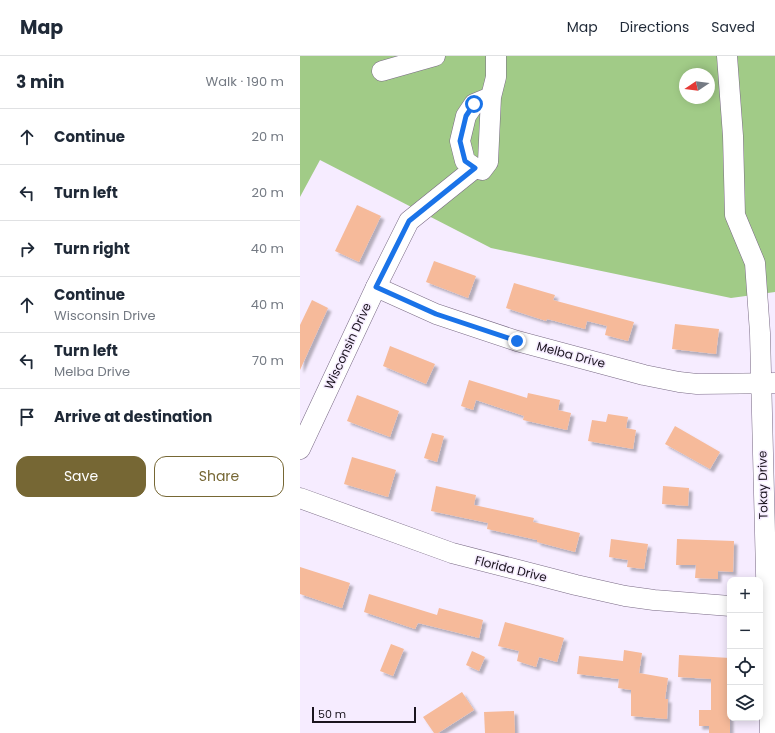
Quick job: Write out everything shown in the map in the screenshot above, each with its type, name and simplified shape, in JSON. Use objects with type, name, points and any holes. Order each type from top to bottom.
[{"type":"street","points":[[382,71],[435,56]]},
{"type":"street","points":[[491,97],[474,104],[466,116],[460,141],[465,161],[475,168],[482,170],[488,162],[491,97],[496,77],[496,56]]},
{"type":"street","name":"Tokay Drive","points":[[727,56],[733,136],[735,216],[754,263],[760,333],[768,383],[767,607],[770,733]]},
{"type":"street","name":"Wisconsin Drive","points":[[300,449],[376,287],[409,221],[475,168]]},
{"type":"street","name":"Melba Drive","points":[[376,287],[436,314],[517,341],[644,375],[697,384],[768,383]]},
{"type":"street","name":"Florida Drive","points":[[300,498],[452,553],[576,585],[625,596],[654,600],[727,606]]},
{"type":"green space","points":[[300,56],[775,56],[775,292],[731,298],[491,248],[320,160],[300,197]]},
{"type":"building","points":[[357,205],[381,216],[359,262],[335,251]]},
{"type":"building","points":[[434,261],[476,276],[468,298],[426,282]]},
{"type":"building","points":[[514,283],[555,295],[553,300],[634,322],[628,341],[605,335],[607,326],[587,321],[585,329],[547,319],[546,321],[506,308]]},
{"type":"building","points":[[312,300],[328,308],[300,370],[300,325]]},
{"type":"building","points":[[675,324],[719,329],[716,354],[672,349]]},
{"type":"building","points":[[390,346],[435,364],[426,384],[383,366]]},
{"type":"building","points":[[469,380],[527,398],[528,393],[560,400],[558,410],[571,413],[567,430],[523,420],[524,416],[476,400],[473,410],[461,406]]},
{"type":"building","points":[[357,395],[399,411],[390,437],[347,421]]},
{"type":"building","points":[[608,414],[628,417],[626,428],[636,430],[633,449],[588,441],[592,420],[606,422]]},
{"type":"building","points":[[675,426],[720,452],[710,469],[665,444]]},
{"type":"building","points":[[432,433],[444,436],[437,462],[424,458]]},
{"type":"building","points":[[352,457],[396,470],[388,497],[344,484]]},
{"type":"building","points":[[436,486],[476,495],[474,505],[534,518],[533,522],[580,533],[575,552],[537,542],[537,540],[487,529],[488,523],[431,511]]},
{"type":"building","points":[[663,486],[689,488],[688,506],[662,504]]},
{"type":"building","points":[[611,539],[648,544],[644,569],[627,567],[628,560],[609,557]]},
{"type":"building","points":[[677,539],[734,541],[733,572],[718,571],[718,579],[695,578],[696,565],[676,565]]},
{"type":"building","points":[[300,567],[350,583],[342,608],[300,594]]},
{"type":"building","points":[[369,594],[437,615],[439,608],[483,620],[479,638],[418,623],[415,629],[364,612]]},
{"type":"building","points":[[505,622],[564,638],[557,662],[539,657],[536,667],[517,661],[519,651],[498,646]]},
{"type":"building","points":[[391,644],[404,649],[393,676],[380,671]]},
{"type":"building","points":[[624,650],[642,653],[639,673],[668,678],[665,699],[668,699],[667,719],[631,716],[631,690],[618,688],[619,679],[577,674],[579,656],[623,661]]},
{"type":"building","points":[[472,651],[485,657],[479,671],[466,665]]},
{"type":"building","points":[[679,655],[727,658],[727,721],[730,721],[730,733],[709,733],[709,726],[699,726],[699,710],[711,710],[711,679],[678,677]]},
{"type":"building","points":[[462,692],[474,710],[438,733],[434,733],[423,717]]},
{"type":"building","points":[[514,711],[515,733],[485,733],[484,712]]},
{"type":"route","points":[[474,104],[466,116],[460,141],[465,161],[475,168],[409,221],[376,287],[436,314],[517,341]]}]
